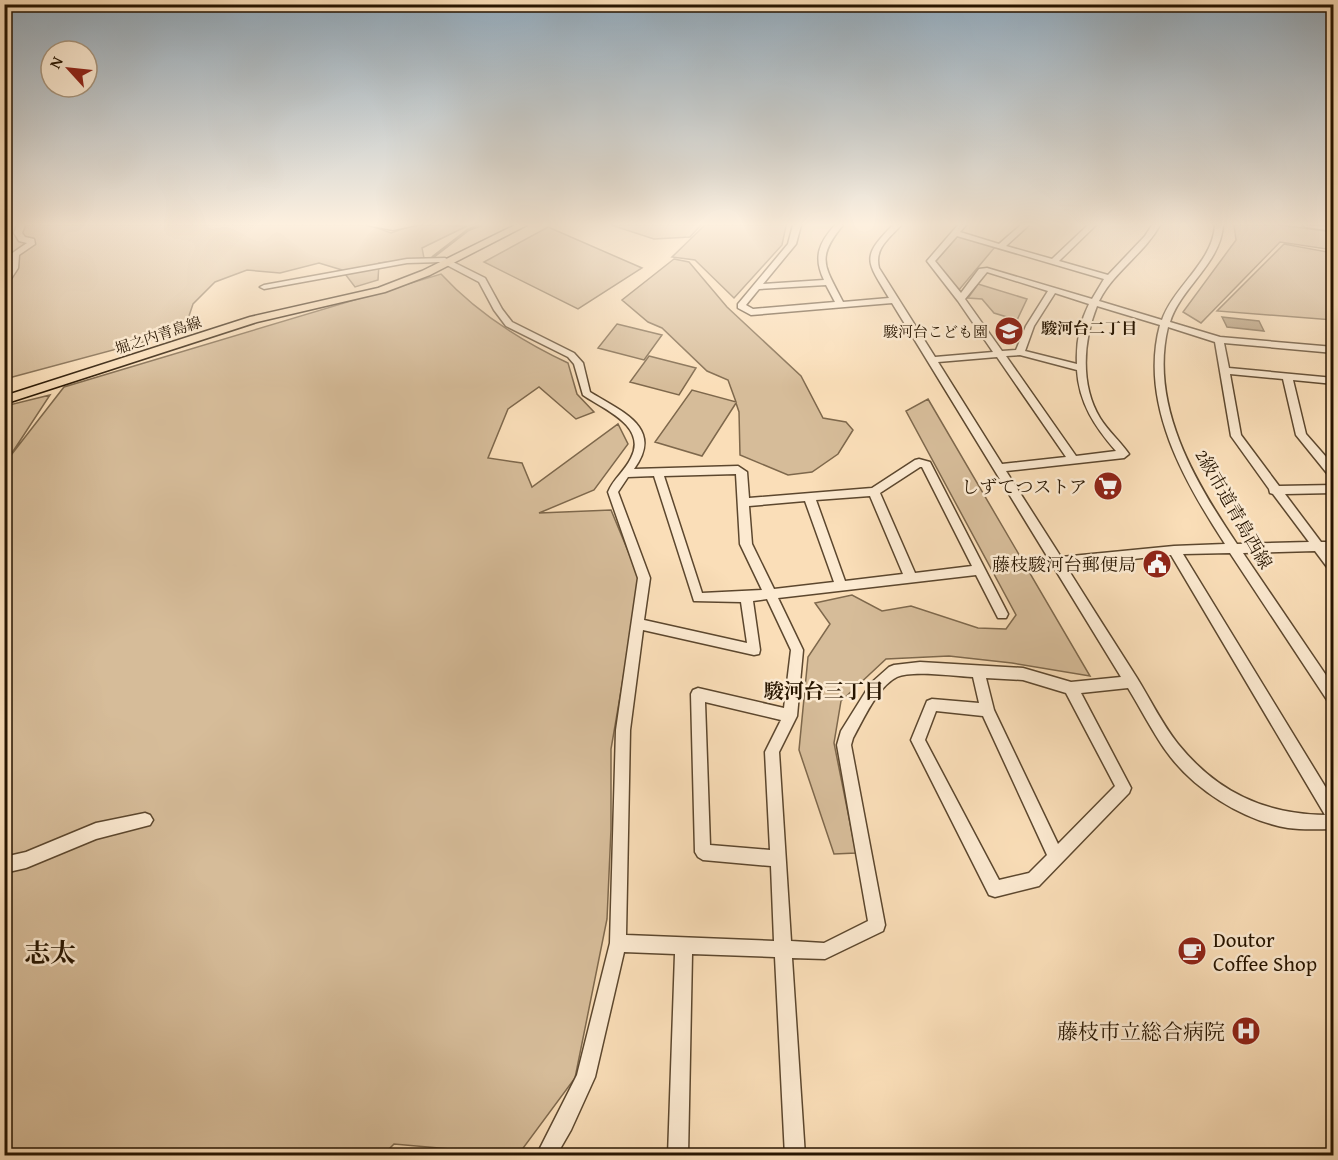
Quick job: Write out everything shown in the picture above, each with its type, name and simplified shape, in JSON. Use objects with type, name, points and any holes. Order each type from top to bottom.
[{"type":"main road","name":"堀之内青島線","points":[[4,394],[250,315],[363,290],[396,279]]},
{"type":"main road","name":"堀之内青島線","points":[[4,400],[254,319],[381,290],[410,279]]},
{"type":"street","points":[[264,287],[307,279]]},
{"type":"street","points":[[480,279],[509,324],[571,355],[578,363],[586,393],[628,420],[635,428],[640,446],[638,455],[613,492],[645,578],[623,730],[618,943],[586,1077],[564,1123],[544,1155]]},
{"type":"street","points":[[763,279],[741,306],[751,312],[894,300]]},
{"type":"street","points":[[828,279],[840,304]]},
{"type":"street","points":[[882,279],[1172,747],[1190,768],[1221,793],[1249,807],[1278,818],[1334,822]]},
{"type":"street","points":[[945,279],[1072,459]]},
{"type":"street","points":[[961,300],[976,279]]},
{"type":"street","points":[[1017,279],[1219,340],[1334,350]]},
{"type":"street","points":[[999,468],[1124,454],[1094,416],[1080,368],[1086,322],[1108,279]]},
{"type":"street","name":"2級市道青島西線","points":[[1188,279],[1173,303],[1165,323],[1160,349],[1159,373],[1170,425],[1184,461],[1209,508],[1334,699]]},
{"type":"street","points":[[757,287],[829,282]]},
{"type":"street","points":[[1020,352],[1030,326],[1053,290]]},
{"type":"street","points":[[1219,340],[1236,436],[1334,568]]},
{"type":"street","points":[[932,360],[1020,352],[1080,368]]},
{"type":"street","points":[[1225,371],[1334,381]]},
{"type":"street","points":[[1287,376],[1301,435],[1334,474]]},
{"type":"street","points":[[745,502],[874,492],[919,463],[926,465],[1002,614]]},
{"type":"street","points":[[624,473],[738,470],[744,476],[746,544],[797,651],[790,716],[772,752],[795,1155]]},
{"type":"street","points":[[658,472],[698,598],[746,597],[979,570]]},
{"type":"street","points":[[1274,490],[1334,489]]},
{"type":"street","points":[[874,492],[911,578]]},
{"type":"street","points":[[809,497],[842,586]]},
{"type":"street","points":[[1057,562],[1174,550],[1334,546]]},
{"type":"street","points":[[1174,550],[1334,816]]},
{"type":"street","points":[[639,624],[754,650],[746,597]]},
{"type":"street","points":[[618,943],[825,951],[877,925],[844,745],[846,736],[876,687],[894,671],[920,668],[1023,674],[1071,688],[1130,682]]},
{"type":"street","points":[[978,672],[987,710],[1056,857]]},
{"type":"street","points":[[987,710],[932,705],[918,740],[995,889],[1033,880],[1124,788],[1071,688]]},
{"type":"street","points":[[778,859],[703,852],[698,694],[790,716]]},
{"type":"street","points":[[4,865],[26,860],[96,831],[145,820]]},
{"type":"street","points":[[678,1155],[684,946]]},
{"type":"shaded area","points":[[5,279],[223,279],[215,282],[193,304],[184,331],[5,379]]},
{"type":"shaded area","points":[[349,279],[378,279],[378,280],[355,287]]},
{"type":"shaded area","points":[[424,279],[446,279],[469,301],[500,325],[568,363],[577,394],[594,412],[576,419],[539,387],[508,409],[488,458],[522,463],[532,487],[618,424],[628,444],[594,490],[539,513],[611,510],[640,580],[611,749],[611,829],[607,919],[575,1078],[518,1155],[394,1144],[382,1156],[5,1155],[5,406],[50,395],[8,459],[64,387]]},
{"type":"shaded area","points":[[518,279],[625,279],[578,309]]},
{"type":"shaded area","points":[[648,279],[703,279],[727,307],[801,376],[823,418],[846,422],[853,430],[838,454],[812,472],[788,475],[740,455],[739,412],[736,403],[702,456],[655,442],[692,390],[736,402],[728,380],[707,371],[662,328],[648,322],[622,300]]},
{"type":"shaded area","points":[[715,279],[751,279],[734,298]]},
{"type":"shaded area","points":[[949,279],[968,279],[958,291]]},
{"type":"shaded area","points":[[1207,279],[1244,279],[1201,323],[1183,312]]},
{"type":"shaded area","points":[[1249,279],[1333,279],[1333,320],[1217,311]]},
{"type":"shaded area","points":[[978,284],[1027,299],[1017,320],[994,313],[982,299],[968,298]]},
{"type":"shaded area","points":[[1222,317],[1259,321],[1264,331],[1227,327]]},
{"type":"shaded area","points":[[617,324],[662,335],[644,360],[598,348]]},
{"type":"shaded area","points":[[649,356],[696,368],[679,395],[630,382]]},
{"type":"shaded area","points":[[928,399],[1090,676],[1012,663],[949,656],[886,659],[841,701],[834,743],[856,853],[834,854],[799,750],[808,657],[830,624],[815,603],[852,595],[882,611],[911,606],[978,628],[1006,629],[1016,615],[906,411]]},
{"type":"place","name":"駿河台こども園","points":[[1009,331]]},
{"type":"place","name":"しずてつストア","points":[[1108,486]]},
{"type":"place","name":"藤枝駿河台郵便局","points":[[1157,564]]},
{"type":"place","name":"Doutor Coffee Shop","points":[[1192,951]]},
{"type":"place","name":"藤枝市立総合病院","points":[[1246,1031]]},
{"type":"district","name":"駿河台二丁目","points":[[1089,328]]},
{"type":"district","name":"駿河台三丁目","points":[[824,690]]},
{"type":"district","name":"志太","points":[[50,952]]}]
